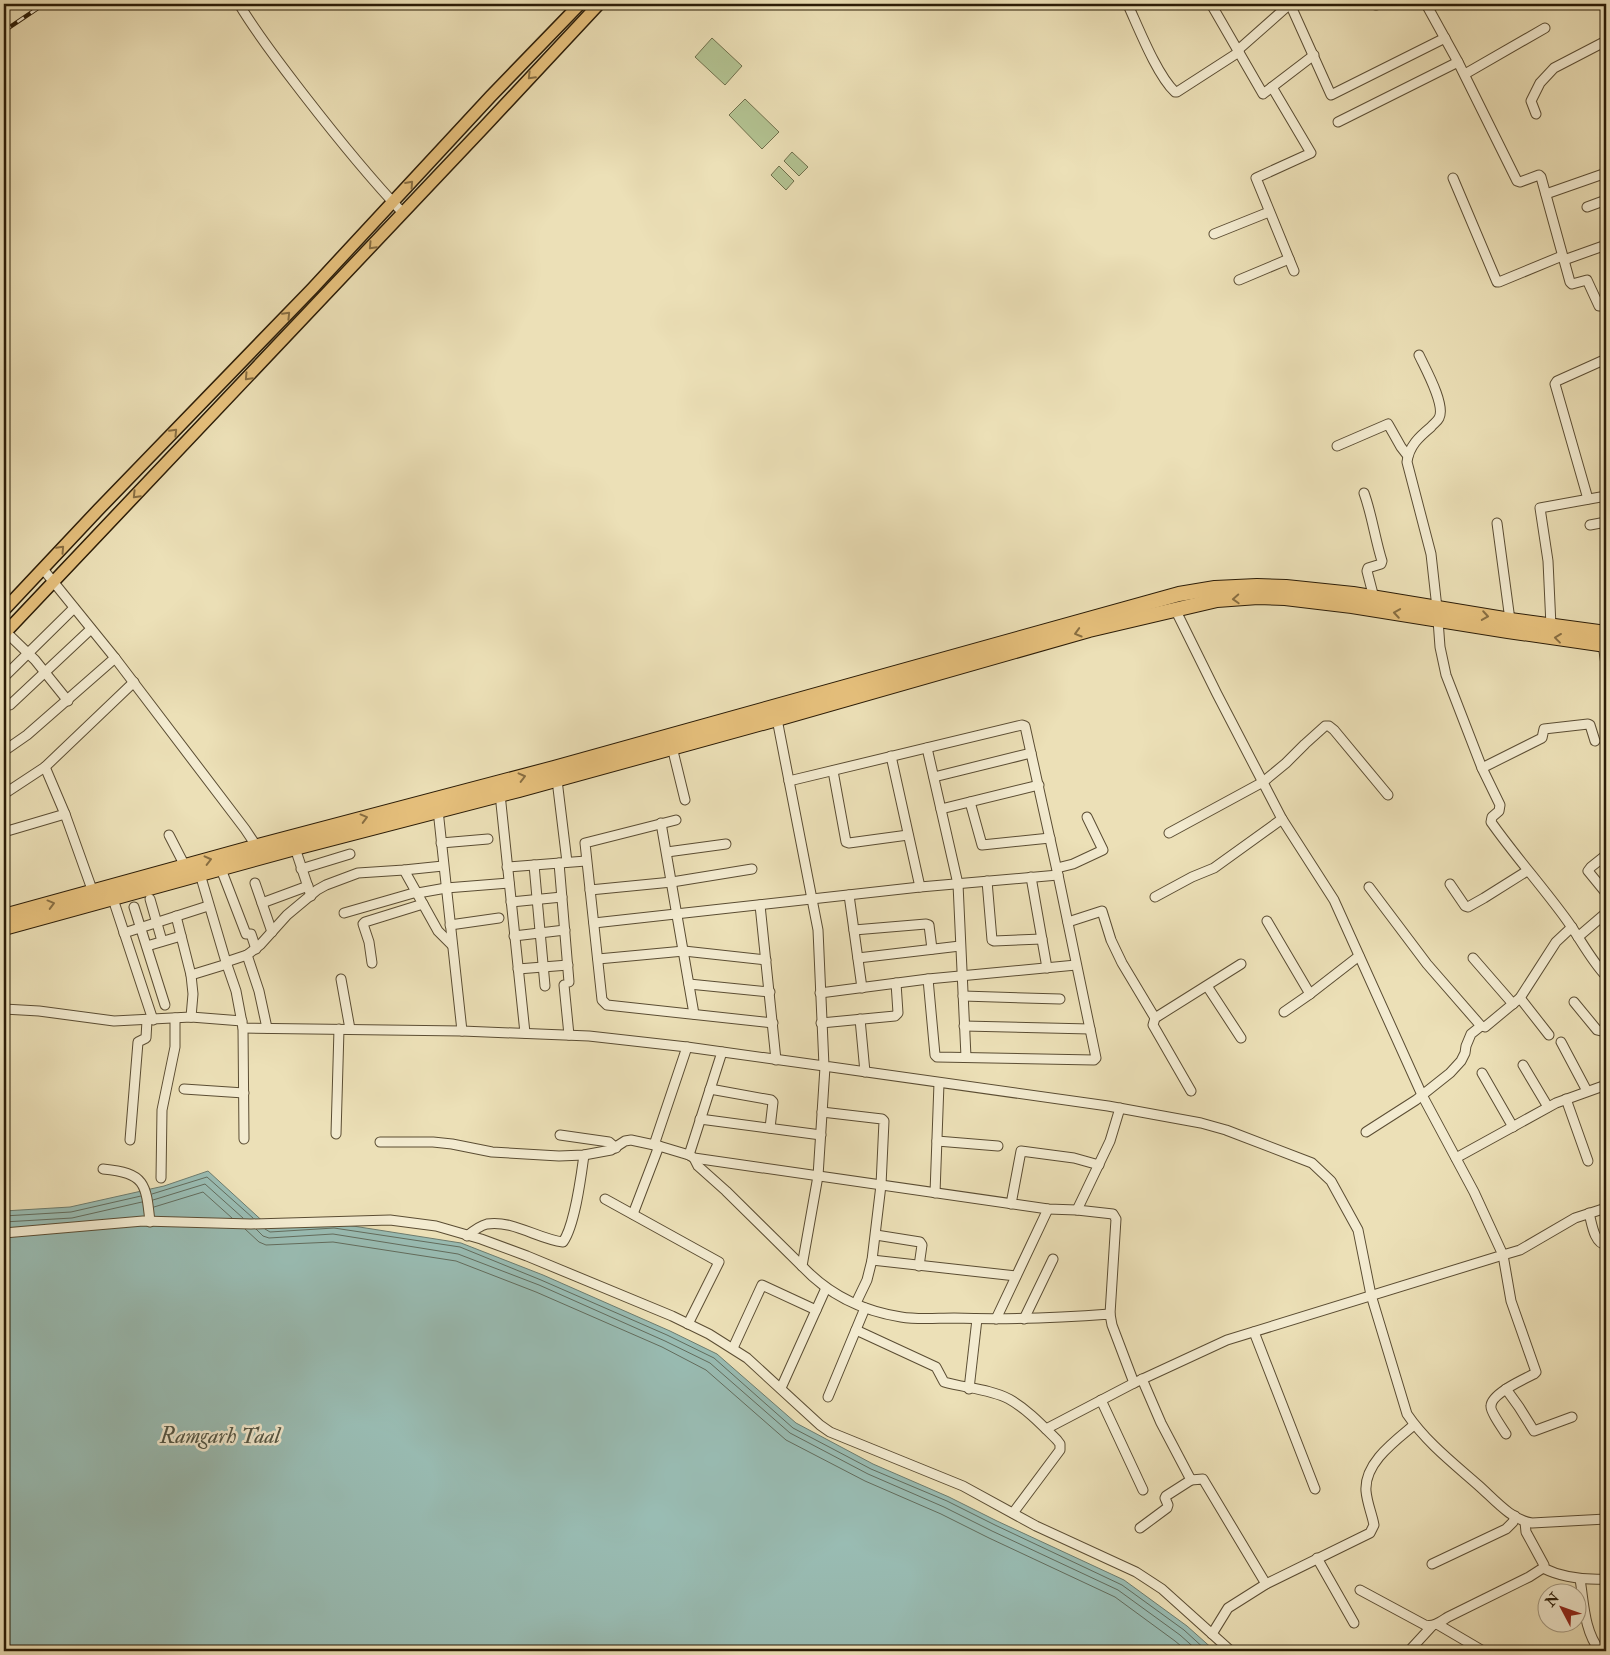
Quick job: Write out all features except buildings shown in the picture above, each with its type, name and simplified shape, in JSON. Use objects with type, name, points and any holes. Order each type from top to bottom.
[{"type":"highway","points":[[4,916],[95,898],[113,899],[221,869],[260,852],[1179,594],[1215,588],[1286,587],[1374,598],[1437,614],[1605,640]]},
{"type":"highway","points":[[4,928],[185,866],[260,852],[294,848],[557,780],[1089,630],[1216,600],[1285,598],[1510,620],[1551,626],[1605,640]]},
{"type":"main road","points":[[4,610],[312,289],[491,96],[580,4]]},
{"type":"main road","points":[[5,633],[599,4]]},
{"type":"street","points":[[239,4],[292,79],[341,142],[403,213]]},
{"type":"street","points":[[1210,4],[1263,94],[1314,55]]},
{"type":"street","points":[[1128,6],[1147,47],[1164,78],[1175,92],[1238,51],[1290,4],[1314,55],[1329,94],[1333,95],[1445,38]]},
{"type":"street","points":[[1426,4],[1465,74],[1517,181],[1520,182],[1539,175],[1541,177],[1571,283],[1587,280],[1599,306],[1606,306]]},
{"type":"street","points":[[1465,74],[1545,28]]},
{"type":"street","points":[[1536,114],[1531,101],[1540,83],[1554,68],[1606,41]]},
{"type":"street","points":[[1338,122],[1458,62]]},
{"type":"street","points":[[1272,88],[1311,153],[1256,177],[1294,271]]},
{"type":"street","points":[[1546,194],[1606,173]]},
{"type":"street","points":[[1453,178],[1497,282],[1606,244]]},
{"type":"street","points":[[1587,207],[1606,200]]},
{"type":"street","points":[[1214,234],[1269,212]]},
{"type":"street","points":[[1239,280],[1289,259]]},
{"type":"street","points":[[1419,355],[1435,388],[1440,412],[1438,420],[1417,439],[1408,456],[1409,473],[1431,554],[1440,647],[1446,675],[1482,768],[1500,805],[1499,811],[1492,817],[1491,822],[1606,974]]},
{"type":"street","points":[[1588,500],[1555,384],[1557,381],[1606,359]]},
{"type":"street","points":[[1337,446],[1388,424],[1408,456]]},
{"type":"street","points":[[1364,493],[1372,517],[1375,538],[1382,561],[1381,564],[1367,569],[1374,598]]},
{"type":"street","points":[[1551,626],[1548,561],[1540,508],[1606,496]]},
{"type":"street","points":[[1590,525],[1606,522]]},
{"type":"street","points":[[1497,523],[1510,620]]},
{"type":"street","points":[[42,569],[134,682],[260,852]]},
{"type":"street","points":[[4,677],[74,608]]},
{"type":"street","points":[[1175,610],[1282,819],[1334,900],[1422,1095],[1474,1192],[1503,1255],[1511,1301],[1536,1372],[1506,1389],[1490,1406],[1506,1434]]},
{"type":"street","points":[[10,705],[91,629]]},
{"type":"street","points":[[5,633],[45,672],[68,701]]},
{"type":"street","points":[[1605,640],[1606,665]]},
{"type":"street","points":[[4,751],[28,735],[115,658]]},
{"type":"street","points":[[4,794],[45,767],[134,682]]},
{"type":"street","points":[[777,719],[818,930],[824,1067],[821,1135],[818,1176],[802,1266]]},
{"type":"street","points":[[1482,768],[1542,738],[1544,729],[1588,724],[1596,741]]},
{"type":"street","points":[[789,781],[1022,725],[1025,728],[1058,872],[1096,1058],[1094,1060],[937,1056],[935,1055],[928,979]]},
{"type":"street","points":[[1169,833],[1263,782],[1325,726],[1330,726],[1388,795]]},
{"type":"street","points":[[672,747],[685,800]]},
{"type":"street","points":[[927,748],[958,884],[966,1057]]},
{"type":"street","points":[[934,777],[1031,753]]},
{"type":"street","points":[[891,756],[920,887]]},
{"type":"street","points":[[45,767],[65,814],[95,898]]},
{"type":"street","points":[[833,771],[846,842],[908,835]]},
{"type":"street","points":[[557,780],[563,862],[562,897],[568,965],[566,983],[569,1035]]},
{"type":"street","points":[[941,809],[1039,785]]},
{"type":"street","points":[[500,794],[525,1033]]},
{"type":"street","points":[[970,802],[982,845],[1050,838]]},
{"type":"street","points":[[438,810],[462,1031]]},
{"type":"street","points":[[4,832],[65,814]]},
{"type":"street","points":[[594,923],[920,887],[1031,877],[1058,872],[1103,850],[1087,817]]},
{"type":"street","points":[[1156,897],[1192,877],[1214,868],[1282,819]]},
{"type":"street","points":[[676,820],[587,842],[584,845],[602,1000],[605,1004],[773,1023]]},
{"type":"street","points":[[661,823],[694,1014]]},
{"type":"street","points":[[169,835],[185,866]]},
{"type":"street","points":[[441,844],[488,839]]},
{"type":"street","points":[[667,852],[726,844]]},
{"type":"street","points":[[294,848],[310,891]]},
{"type":"street","points":[[301,869],[350,854]]},
{"type":"street","points":[[1606,855],[1591,866],[1588,871],[1606,893]]},
{"type":"street","points":[[507,868],[586,860]]},
{"type":"street","points":[[534,865],[544,986]]},
{"type":"street","points":[[262,903],[310,891],[354,875],[444,866]]},
{"type":"street","points":[[221,869],[246,934],[251,934],[256,949]]},
{"type":"street","points":[[590,890],[672,882],[752,869]]},
{"type":"street","points":[[404,870],[438,931],[452,945]]},
{"type":"street","points":[[1450,884],[1465,906],[1468,907],[1527,871]]},
{"type":"street","points":[[200,874],[208,906],[236,991],[242,1024],[244,1139]]},
{"type":"street","points":[[1031,877],[1047,968]]},
{"type":"street","points":[[987,881],[992,940],[1042,939]]},
{"type":"street","points":[[256,883],[272,932]]},
{"type":"street","points":[[344,913],[417,893],[446,888],[508,883]]},
{"type":"street","points":[[1369,887],[1414,948],[1481,1026]]},
{"type":"street","points":[[191,975],[247,955],[256,949],[310,891]]},
{"type":"street","points":[[849,895],[862,988]]},
{"type":"street","points":[[511,902],[562,897]]},
{"type":"street","points":[[113,899],[136,967],[150,1020],[146,1038],[138,1042],[130,1140]]},
{"type":"street","points":[[150,899],[162,942]]},
{"type":"street","points":[[372,963],[369,942],[363,924],[424,904]]},
{"type":"street","points":[[760,905],[776,1060]]},
{"type":"street","points":[[124,933],[208,906]]},
{"type":"street","points":[[134,907],[165,1005]]},
{"type":"street","points":[[1068,922],[1102,911],[1122,963],[1155,1018],[1154,1025],[1191,1091]]},
{"type":"street","points":[[1578,937],[1606,913]]},
{"type":"street","points":[[176,916],[191,975],[193,994],[191,1017]]},
{"type":"street","points":[[450,925],[500,918]]},
{"type":"street","points":[[1267,921],[1310,994]]},
{"type":"street","points":[[854,930],[926,924],[929,925],[932,949]]},
{"type":"street","points":[[1366,1132],[1416,1100],[1450,1073],[1461,1061],[1471,1034],[1481,1026],[1487,1026],[1516,1001],[1556,942],[1572,927]]},
{"type":"street","points":[[514,936],[565,930]]},
{"type":"street","points":[[147,946],[181,936]]},
{"type":"street","points":[[858,958],[960,946]]},
{"type":"street","points":[[598,959],[684,951],[766,960]]},
{"type":"street","points":[[247,955],[259,991],[267,1028]]},
{"type":"street","points":[[1284,1012],[1360,956]]},
{"type":"street","points":[[1473,958],[1550,1035]]},
{"type":"street","points":[[136,967],[152,962]]},
{"type":"street","points":[[1155,1018],[1241,964]]},
{"type":"street","points":[[518,970],[568,965]]},
{"type":"street","points":[[820,993],[928,979],[1076,965]]},
{"type":"street","points":[[341,979],[350,1029]]},
{"type":"street","points":[[690,984],[770,992]]},
{"type":"street","points":[[821,1023],[897,1014],[896,984]]},
{"type":"street","points":[[1207,986],[1241,1038]]},
{"type":"street","points":[[963,996],[1060,999]]},
{"type":"street","points":[[1574,1002],[1597,1030],[1606,1030]]},
{"type":"street","points":[[4,1010],[39,1011],[114,1021],[191,1017],[267,1028],[462,1031],[569,1035],[687,1047],[1120,1108],[1201,1123],[1226,1130],[1312,1163],[1331,1181],[1358,1230],[1371,1295],[1407,1414],[1414,1425],[1441,1453],[1507,1511],[1526,1522],[1606,1519]]},
{"type":"street","points":[[161,1178],[162,1110],[175,1047],[175,1018]]},
{"type":"street","points":[[860,1019],[865,1072]]},
{"type":"street","points":[[964,1026],[1090,1029]]},
{"type":"street","points":[[336,1134],[339,1029]]},
{"type":"street","points":[[1561,1042],[1587,1091]]},
{"type":"street","points":[[633,1214],[657,1146],[687,1047]]},
{"type":"street","points":[[722,1052],[700,1119],[691,1156],[698,1166],[726,1191],[814,1279],[833,1293],[865,1308],[902,1317],[1024,1319],[1110,1314]]},
{"type":"street","points":[[1523,1065],[1548,1107]]},
{"type":"street","points":[[1482,1073],[1513,1126]]},
{"type":"street","points":[[935,1193],[940,1083]]},
{"type":"street","points":[[1456,1158],[1548,1107],[1606,1085]]},
{"type":"street","points":[[184,1088],[244,1093]]},
{"type":"street","points":[[710,1089],[771,1100],[773,1102],[770,1128]]},
{"type":"street","points":[[1566,1099],[1588,1161]]},
{"type":"street","points":[[1077,1210],[1099,1165],[1115,1127],[1120,1108]]},
{"type":"street","points":[[822,1112],[884,1120],[882,1185],[876,1235],[867,1280],[856,1304]]},
{"type":"street","points":[[700,1119],[821,1135]]},
{"type":"street","points":[[560,1135],[609,1142],[616,1148]]},
{"type":"street","points":[[380,1142],[433,1142],[492,1152],[559,1156],[584,1155],[616,1148],[631,1140],[691,1156],[818,1176],[1048,1209],[1113,1214],[1116,1217],[1110,1314],[1112,1325],[1138,1381],[1191,1480]]},
{"type":"street","points":[[937,1141],[998,1146]]},
{"type":"street","points":[[1011,1204],[1021,1150],[1087,1160],[1099,1165]]},
{"type":"street","points":[[467,1236],[477,1228],[493,1224],[523,1229],[563,1242],[576,1203],[584,1155]]},
{"type":"street","points":[[103,1170],[126,1172],[139,1179],[148,1195],[150,1222]]},
{"type":"street","points":[[605,1199],[719,1262],[686,1323]]},
{"type":"street","points":[[1046,1429],[1138,1381],[1227,1340],[1520,1250],[1575,1218],[1606,1208]]},
{"type":"street","points":[[996,1319],[1048,1209]]},
{"type":"street","points":[[1589,1213],[1598,1241],[1606,1245]]},
{"type":"street","points":[[4,1233],[138,1221],[237,1224],[390,1220],[436,1226],[481,1239],[672,1316],[709,1334],[747,1358],[830,1432],[963,1486],[1036,1526],[1150,1580],[1231,1651]]},
{"type":"street","points":[[876,1235],[920,1242],[922,1245],[919,1266]]},
{"type":"street","points":[[1024,1319],[1053,1259]]},
{"type":"street","points":[[872,1260],[1016,1276]]},
{"type":"street","points":[[733,1348],[762,1285],[816,1310]]},
{"type":"street","points":[[781,1388],[826,1288]]},
{"type":"street","points":[[828,1397],[865,1308]]},
{"type":"street","points":[[969,1389],[977,1319]]},
{"type":"street","points":[[856,1330],[936,1367],[944,1382],[1008,1399],[1032,1416],[1060,1444],[1060,1450],[1013,1512]]},
{"type":"street","points":[[1254,1332],[1315,1489]]},
{"type":"street","points":[[1506,1389],[1520,1407],[1534,1431],[1572,1417]]},
{"type":"street","points":[[1101,1400],[1143,1490]]},
{"type":"street","points":[[1212,1634],[1228,1608],[1266,1584],[1370,1533],[1374,1525],[1366,1491],[1367,1480],[1373,1466],[1384,1452],[1414,1425]]},
{"type":"street","points":[[1140,1528],[1167,1508],[1166,1496],[1191,1480],[1203,1479],[1266,1584]]},
{"type":"street","points":[[1432,1564],[1506,1529],[1513,1522],[1515,1516]]},
{"type":"street","points":[[1526,1522],[1526,1532],[1544,1565],[1543,1568]]},
{"type":"street","points":[[1318,1558],[1354,1623]]},
{"type":"street","points":[[1543,1568],[1580,1579],[1606,1579]]},
{"type":"street","points":[[1409,1651],[1434,1625],[1543,1568]]},
{"type":"street","points":[[1580,1579],[1587,1622],[1592,1638],[1600,1651]]},
{"type":"street","points":[[1360,1590],[1425,1625],[1434,1625],[1483,1651]]},
{"type":"green space","points":[[712,38],[742,66],[725,85],[695,57]]},
{"type":"green space","points":[[745,99],[779,132],[762,149],[729,115]]},
{"type":"green space","points":[[792,152],[808,167],[799,176],[784,161]]},
{"type":"green space","points":[[779,166],[794,181],[786,190],[771,175]]},
{"type":"water","name":"Ramgarh Taal","points":[[208,1171],[269,1227],[334,1223],[461,1243],[543,1275],[670,1331],[717,1354],[796,1423],[873,1464],[949,1497],[1124,1580],[1187,1626],[1215,1651],[4,1651],[4,1211],[70,1207],[164,1186]]},
{"type":"railway","points":[[4,31],[44,4]]}]
